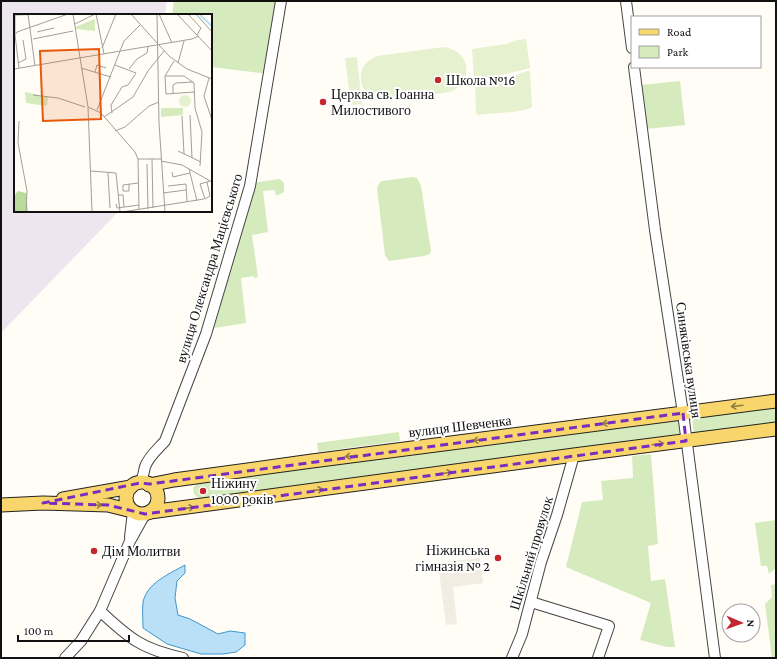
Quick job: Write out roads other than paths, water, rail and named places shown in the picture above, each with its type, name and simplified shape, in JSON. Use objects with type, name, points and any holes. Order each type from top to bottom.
[{"type":"main road","name":"вулиця Шевченка","points":[[43,503],[174,480],[776,401]]},
{"type":"main road","name":"вулиця Шевченка","points":[[1,505],[43,503],[108,505],[140,512],[776,429]]},
{"type":"main road","points":[[142,485],[155,490],[158,498],[155,506],[140,512],[129,508],[126,499],[128,490],[142,485]]},
{"type":"street","name":"вулиця Олександра Мацієвського","points":[[142,485],[150,474],[148,463],[153,454],[165,441],[206,334],[250,186],[281,1]]},
{"type":"street","points":[[626,1],[631,40]]},
{"type":"street","name":"Синяківська вулиця","points":[[634,68],[655,230],[683,414],[715,658]]},
{"type":"street","name":"Шкільний провулок","points":[[512,658],[522,634],[541,562],[557,515],[574,455]]},
{"type":"street","points":[[65,658],[81,641],[100,611],[130,541],[140,512]]},
{"type":"street","points":[[530,602],[609,626],[598,658]]},
{"type":"street","points":[[100,611],[136,642],[159,652],[183,658]]},
{"type":"water","points":[[185,565],[185,573],[177,581],[175,598],[178,615],[190,619],[218,634],[230,631],[245,633],[245,645],[236,652],[223,654],[201,654],[167,644],[143,628],[143,602],[149,589],[166,576]]},
{"type":"place","name":"Школа №16","points":[[438,80]]},
{"type":"place","name":"Церква св. Іоанна Милостивого","points":[[323,102]]},
{"type":"place","name":"Ніжину 1000 років","points":[[203,491]]},
{"type":"place","name":"Дім Молитви","points":[[94,551]]},
{"type":"place","name":"Ніжинська гімназія № 2","points":[[498,558]]}]
